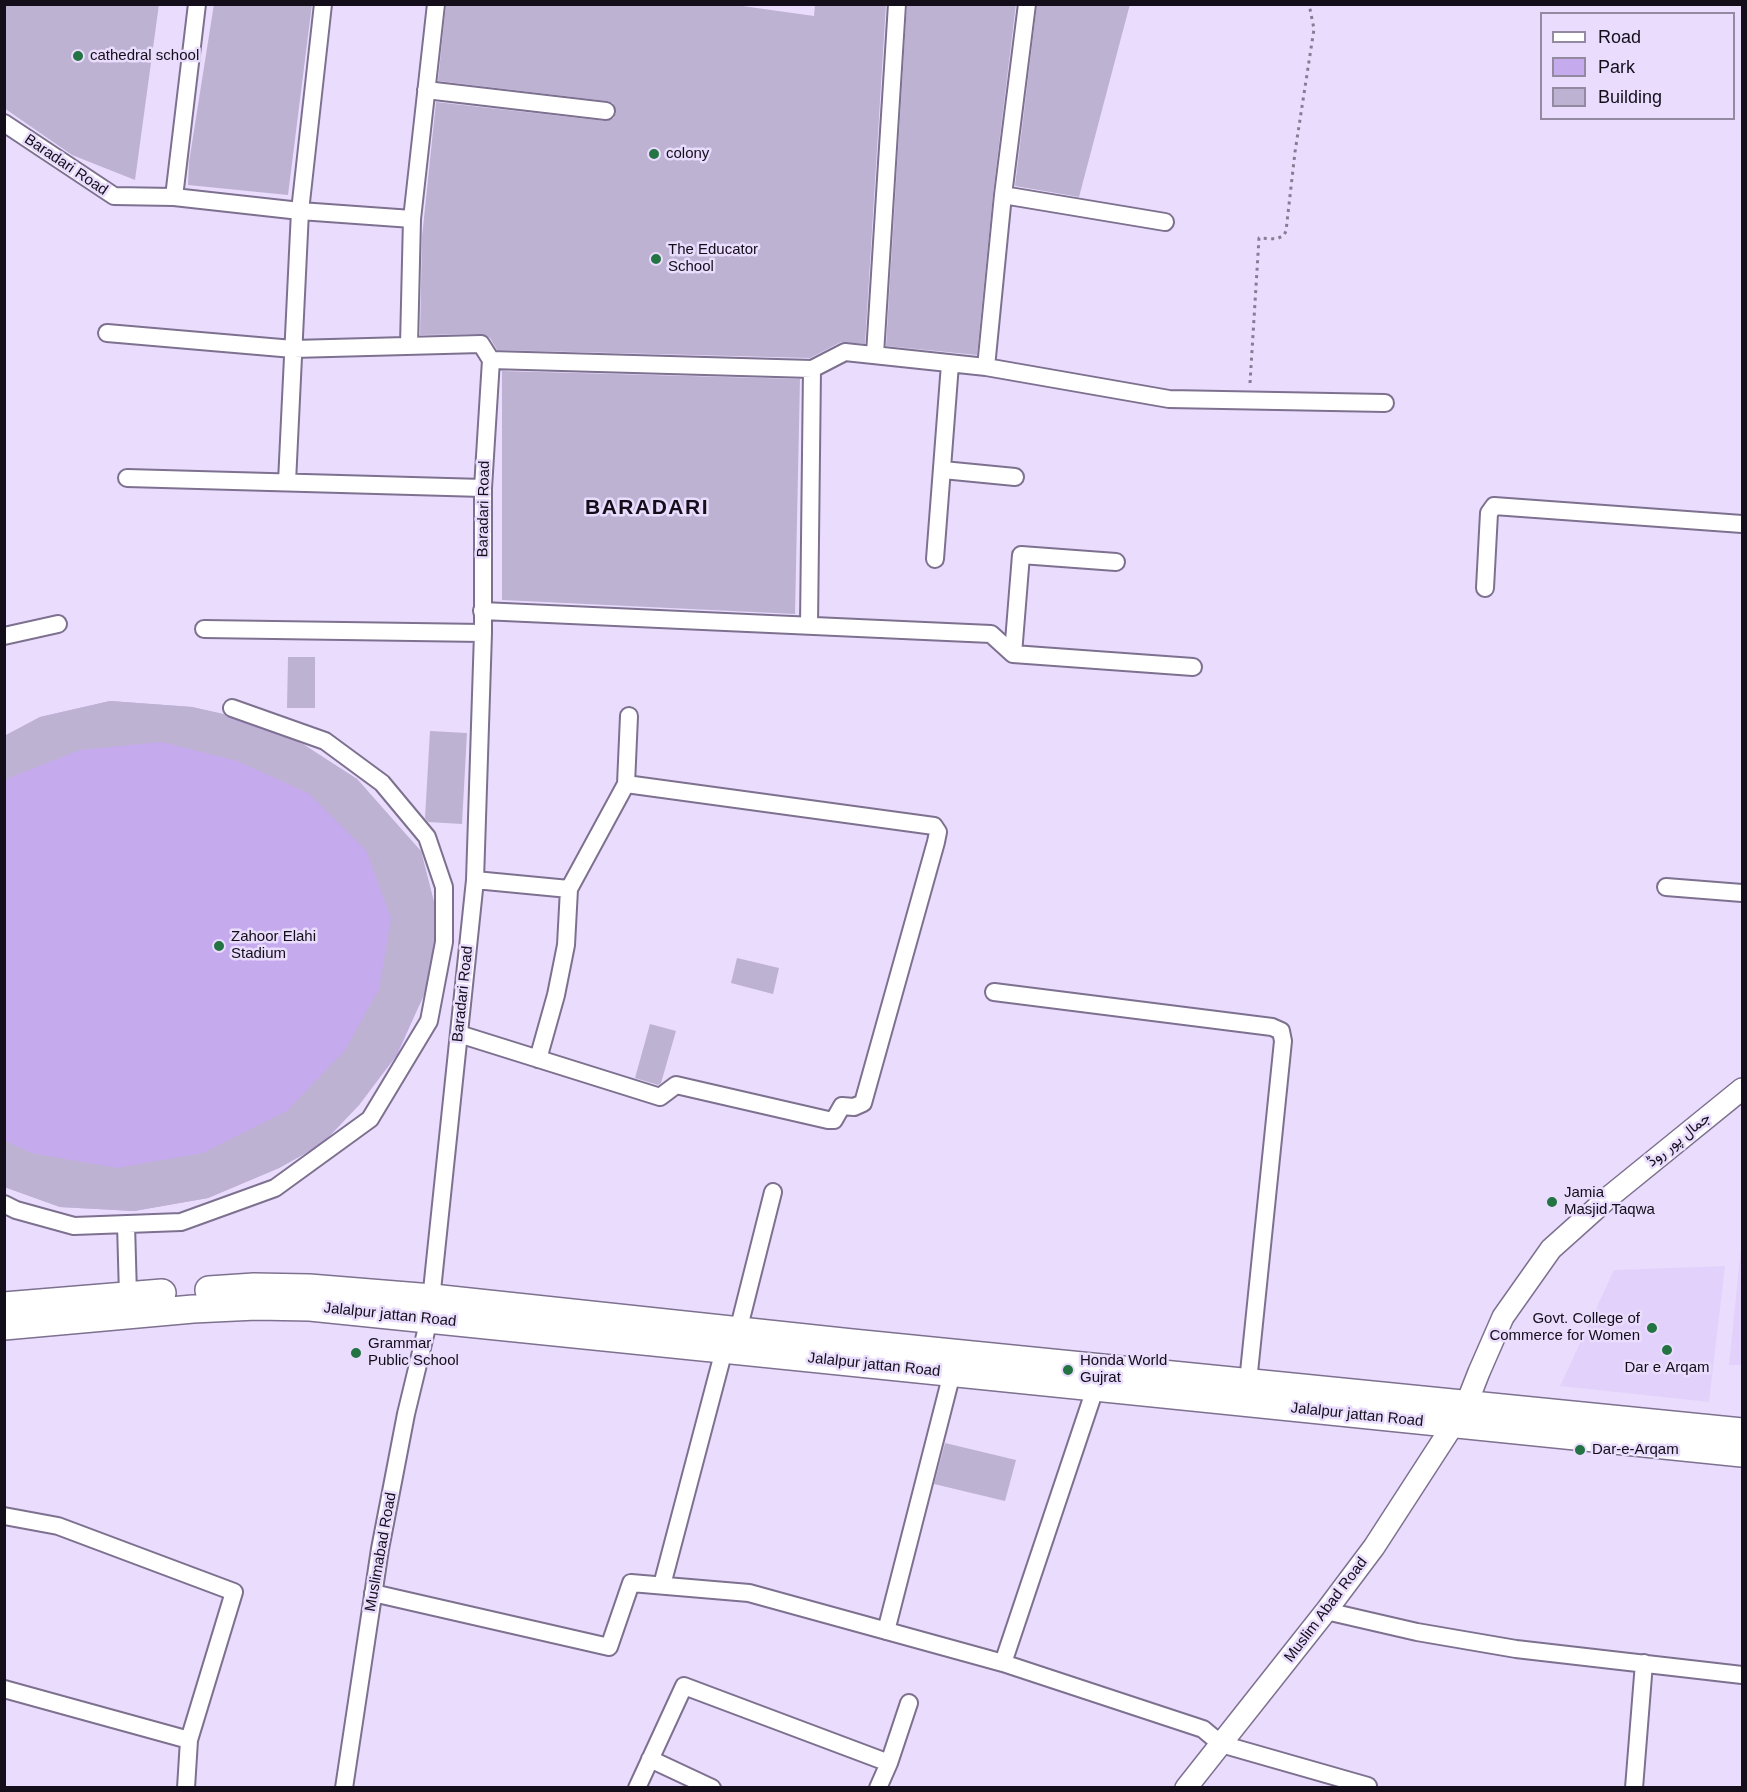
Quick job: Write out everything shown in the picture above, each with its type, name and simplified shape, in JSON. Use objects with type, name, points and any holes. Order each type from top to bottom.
[{"type":"main road","name":"Jalalpur jattan Road","points":[[4,1306],[254,1287],[309,1288],[430,1308],[850,1353],[1248,1383],[1743,1454]]},
{"type":"main road","name":"Jalalpur jattan Road","points":[[4,1326],[152,1312],[256,1306],[430,1308]]},
{"type":"main road","name":"Jalalpur jattan Road","points":[[850,1353],[952,1372],[1095,1389],[1743,1432]]},
{"type":"street","points":[[174,197],[197,4]]},
{"type":"street","points":[[287,482],[300,212],[323,4]]},
{"type":"street","points":[[409,345],[412,219],[436,4]]},
{"type":"street","points":[[875,354],[897,4]]},
{"type":"street","points":[[986,367],[1003,195],[1028,4]]},
{"type":"street","points":[[426,90],[606,111]]},
{"type":"street","name":"Baradari Road","points":[[4,123],[114,196],[174,197],[300,212],[412,219]]},
{"type":"street","points":[[1003,195],[1165,222]]},
{"type":"street","points":[[107,333],[292,348],[481,344],[491,360],[812,369],[845,352],[986,367],[1169,399],[1385,403]]},
{"type":"street","name":"Baradari Road","points":[[430,1308],[475,880],[483,633],[483,488],[491,360]]},
{"type":"street","points":[[935,559],[950,364]]},
{"type":"street","points":[[810,625],[812,369]]},
{"type":"street","points":[[943,470],[1015,477]]},
{"type":"street","points":[[128,478],[483,488]]},
{"type":"street","points":[[1485,588],[1489,513],[1494,506],[1743,524]]},
{"type":"street","points":[[1013,654],[1021,555],[1116,562]]},
{"type":"street","points":[[482,610],[991,634],[1013,654],[1193,667]]},
{"type":"street","points":[[4,636],[58,624]]},
{"type":"street","points":[[204,629],[483,633]]},
{"type":"street","points":[[4,1204],[16,1210],[74,1226],[181,1222],[275,1188],[370,1119],[429,1021],[444,942],[444,887],[427,837],[382,783],[325,741],[232,708]]},
{"type":"street","points":[[538,1059],[566,945],[570,889],[626,784],[628,716]]},
{"type":"street","points":[[459,1034],[660,1097],[676,1085],[828,1120],[834,1120],[842,1106],[854,1107],[863,1103],[936,842],[938,832],[934,826],[626,784]]},
{"type":"street","points":[[475,880],[570,889]]},
{"type":"street","points":[[1666,886],[1743,894]]},
{"type":"street","points":[[994,992],[1272,1027],[1281,1031],[1283,1041],[1248,1383]]},
{"type":"street","name":"جمال پور روڈ","points":[[1460,1415],[1503,1317],[1551,1249],[1609,1197],[1743,1089]]},
{"type":"street","points":[[662,1585],[773,1192]]},
{"type":"street","points":[[126,1224],[128,1295]]},
{"type":"street","name":"Muslimabad Road","points":[[344,1788],[373,1593],[406,1414],[430,1308]]},
{"type":"street","points":[[886,1631],[952,1372]]},
{"type":"street","points":[[1003,1663],[1095,1389]]},
{"type":"street","name":"Muslim Abad Road","points":[[1186,1788],[1374,1547],[1460,1415]]},
{"type":"street","points":[[4,1516],[58,1526],[234,1592],[189,1740],[191,1787]]},
{"type":"street","points":[[373,1593],[609,1647],[632,1583],[749,1593],[1003,1663],[1203,1729],[1221,1744],[1372,1787]]},
{"type":"street","points":[[1326,1611],[1417,1632],[1516,1648],[1743,1675]]},
{"type":"street","points":[[1634,1788],[1644,1663]]},
{"type":"street","points":[[637,1788],[684,1686],[889,1762]]},
{"type":"street","points":[[4,1689],[189,1740]]},
{"type":"street","points":[[878,1788],[909,1703]]},
{"type":"street","points":[[650,1759],[712,1788]]},
{"type":"path","points":[[1249,400],[1259,238],[1277,239],[1286,231],[1293,165],[1314,29],[1309,4]]},
{"type":"shaded area","points":[[1741,1248],[1742,1365],[1729,1365]]},
{"type":"shaded area","name":"Govt. College of Commerce for Women","points":[[1725,1266],[1709,1402],[1560,1386],[1614,1270]]},
{"type":"green space","name":"Zahoor Elahi Stadium","points":[[110,701],[192,707],[275,727],[357,779],[421,852],[437,914],[431,979],[397,1055],[359,1105],[322,1144],[279,1168],[208,1198],[134,1211],[60,1207],[5,1187],[5,736],[40,717]]},
{"type":"building","name":"cathedral school","points":[[4,4],[159,4],[135,180],[72,155],[4,108]]},
{"type":"building","points":[[214,4],[312,4],[288,195],[188,185],[189,162]]},
{"type":"building","name":"colony","points":[[446,4],[728,4],[814,16],[815,4],[886,4],[865,344],[841,342],[810,358],[497,350],[490,338],[481,334],[420,335],[422,237],[436,102],[605,121],[614,118],[616,112],[613,103],[607,101],[438,81]]},
{"type":"building","points":[[907,4],[1016,4],[993,194],[977,355],[886,346]]},
{"type":"building","points":[[1037,4],[1130,4],[1079,197],[1015,186]]},
{"type":"building","points":[[502,371],[800,379],[795,614],[502,600]]},
{"type":"building","points":[[288,657],[315,657],[315,708],[287,708]]},
{"type":"building","points":[[110,701],[192,707],[224,714],[228,718],[303,744],[357,779],[421,851],[434,902],[434,941],[423,997],[394,1058],[359,1105],[330,1135],[304,1154],[279,1168],[208,1198],[134,1211],[60,1207],[4,1187],[4,1140],[31,1153],[117,1168],[203,1153],[287,1111],[345,1050],[379,989],[391,918],[366,850],[308,793],[237,761],[161,742],[80,750],[4,780],[4,736],[40,717]]},
{"type":"building","points":[[430,731],[467,733],[462,824],[428,822],[425,818]]},
{"type":"building","points":[[737,958],[779,968],[773,994],[731,983]]},
{"type":"building","points":[[650,1024],[676,1031],[661,1083],[658,1085],[635,1078]]},
{"type":"building","points":[[945,1443],[1016,1460],[1005,1501],[934,1484]]},
{"type":"place","name":"cathedral school","points":[[78,56]]},
{"type":"place","name":"colony","points":[[654,154]]},
{"type":"place","name":"The Educator School","points":[[656,259]]},
{"type":"place","name":"Zahoor Elahi Stadium","points":[[219,946]]},
{"type":"place","name":"Jamia Masjid Taqwa","points":[[1552,1202]]},
{"type":"place","name":"Govt. College of Commerce for Women","points":[[1652,1328]]},
{"type":"place","name":"Dar e Arqam","points":[[1667,1350]]},
{"type":"place","name":"Grammar Public School","points":[[356,1353]]},
{"type":"place","name":"Honda World Gujrat","points":[[1068,1370]]},
{"type":"place","name":"Dar-e-Arqam","points":[[1580,1450]]},
{"type":"district","name":"BARADARI","points":[[647,508]]}]
